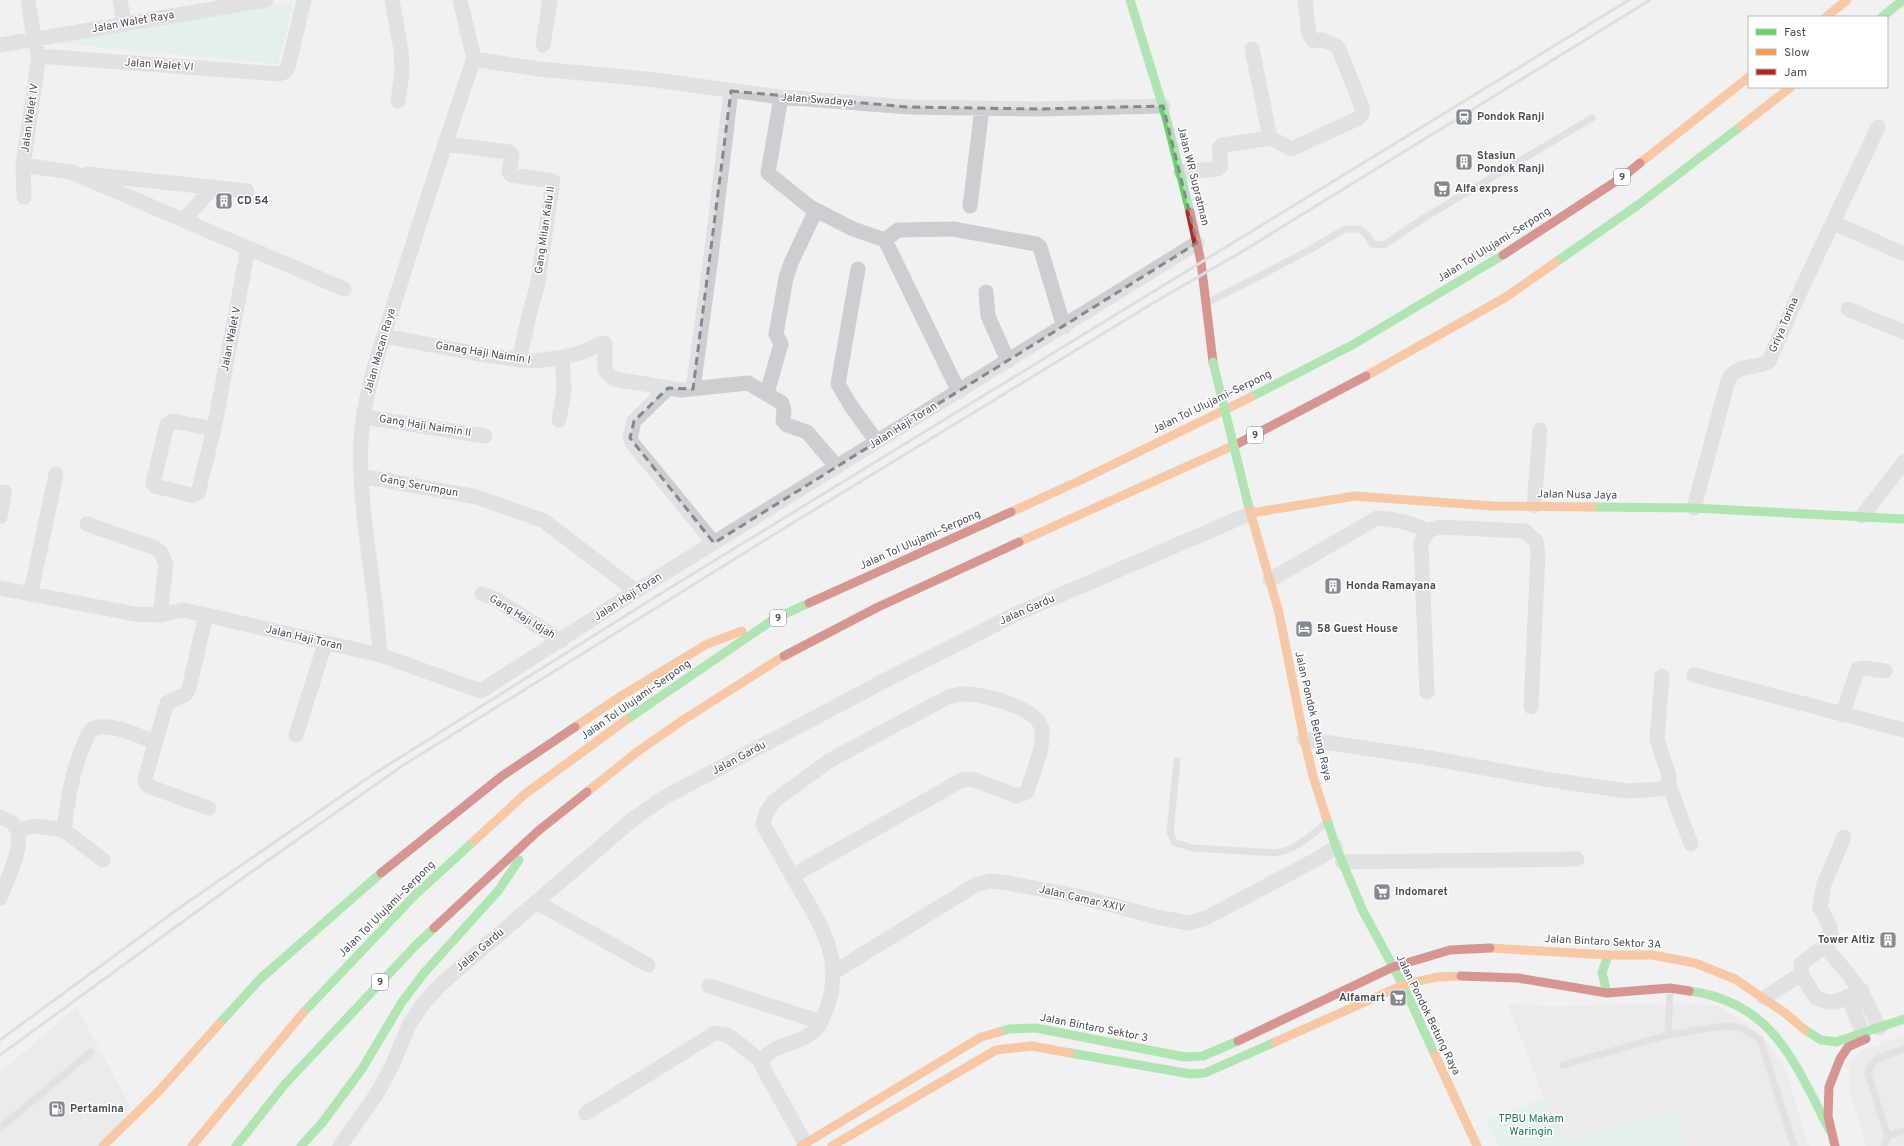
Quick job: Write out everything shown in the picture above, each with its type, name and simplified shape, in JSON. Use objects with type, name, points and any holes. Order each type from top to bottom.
[{"type":"main road","name":"Jalan WR Supratman","points":[[1130,0],[1163,106],[1181,172],[1201,262],[1205,304],[1214,362]]},
{"type":"main road","points":[[1827,16],[1847,0]]},
{"type":"main road","points":[[1883,16],[1904,0]]},
{"type":"main road","name":"Jalan Tol Ulujami–Serpong","points":[[192,1146],[309,1006],[415,895],[525,794],[650,703],[774,620],[1081,480],[1282,382],[1354,344],[1488,265],[1624,176],[1748,78]]},
{"type":"main road","name":"9","points":[[236,1146],[285,1084],[416,945],[538,831],[637,752],[683,720],[787,654],[884,604],[1243,441],[1370,374],[1506,297],[1638,205],[1790,88]]},
{"type":"main road","name":"Jalan Pondok Betung Raya","points":[[1214,362],[1250,508],[1270,580],[1304,739],[1327,822],[1363,912],[1403,985],[1477,1146]]},
{"type":"main road","name":"Jalan Nusa Jaya","points":[[1250,508],[1356,496],[1492,506],[1694,508],[1904,519]]},
{"type":"main road","points":[[103,1146],[159,1091],[260,979],[372,880],[502,776],[621,696],[707,644],[774,620]]},
{"type":"main road","points":[[302,1146],[322,1123],[362,1069],[402,1002],[424,973],[498,891],[538,831]]},
{"type":"main road","name":"Jalan Bintaro Sektor 3A","points":[[1392,967],[1450,950],[1484,948],[1608,955],[1652,955],[1695,963],[1735,980],[1764,998],[1806,1031],[1821,1040],[1836,1042],[1904,1019]]},
{"type":"main road","points":[[1607,993],[1602,973],[1608,955]]},
{"type":"main road","name":"Jalan Bintaro Sektor 3","points":[[803,1145],[981,1037],[1009,1029],[1036,1028],[1185,1057],[1202,1056],[1218,1051],[1392,967]]},
{"type":"main road","name":"Jalan Bintaro Sektor 3A","points":[[1403,985],[1436,977],[1464,976],[1518,978],[1607,993],[1670,988],[1706,994],[1743,1007],[1776,1035],[1794,1061],[1830,1130]]},
{"type":"main road","points":[[832,1146],[996,1050],[1032,1046],[1172,1072],[1191,1074],[1205,1073],[1403,985]]},
{"type":"main road","name":"Jalan Bintaro Sektor 3A","points":[[1835,1146],[1830,1130],[1828,1116],[1829,1087],[1840,1060],[1848,1047],[1880,1032],[1882,1027]]},
{"type":"street","name":"Jalan Walet IV","points":[[24,197],[23,165],[39,56],[34,39],[28,0]]},
{"type":"street","points":[[120,0],[124,23]]},
{"type":"street","name":"Jalan Walet Raya","points":[[0,45],[124,23],[218,4],[266,0]]},
{"type":"street","name":"Jalan Walet VI","points":[[39,56],[279,74],[285,72],[288,67],[304,0]]},
{"type":"street","points":[[392,0],[401,50],[402,72],[398,102]]},
{"type":"street","points":[[460,0],[474,59]]},
{"type":"street","points":[[543,45],[550,0]]},
{"type":"street","points":[[1181,172],[1218,169],[1220,166],[1220,146],[1270,138],[1291,149],[1357,119],[1362,114],[1362,107],[1338,47],[1323,40],[1314,41],[1309,34],[1305,0]]},
{"type":"street","points":[[1252,49],[1270,138]]},
{"type":"street","name":"Jalan Swadaya","points":[[474,59],[539,69],[648,79],[780,97],[908,107],[1093,109],[1163,106]]},
{"type":"street","name":"Jalan Macan Raya","points":[[380,655],[378,621],[361,498],[361,440],[367,393],[444,144],[474,59]]},
{"type":"street","points":[[692,389],[712,250],[731,91]]},
{"type":"street","points":[[780,97],[768,173],[810,207],[853,229],[885,240],[959,392]]},
{"type":"street","points":[[970,206],[982,108]]},
{"type":"street","name":"Griya Torina","points":[[1694,508],[1726,388],[1731,375],[1740,369],[1763,366],[1769,361],[1800,289],[1834,223],[1878,127]]},
{"type":"street","name":"Gang Milan Kalu II","points":[[444,144],[509,152],[512,155],[509,172],[511,175],[553,181],[537,287],[519,360]]},
{"type":"street","points":[[23,165],[71,172],[248,191]]},
{"type":"street","points":[[71,172],[344,289]]},
{"type":"street","points":[[184,220],[213,187]]},
{"type":"street","points":[[767,393],[781,344],[776,334],[786,278],[791,263],[816,210]]},
{"type":"street","points":[[1834,223],[1904,254]]},
{"type":"street","points":[[885,240],[898,230],[954,229],[1036,244],[1040,247],[1064,327]]},
{"type":"street","name":"Jalan Haji Toran","points":[[0,588],[110,610],[160,616],[179,610],[206,615],[326,644],[380,655],[481,691],[561,641],[636,591],[1064,327],[1197,243]]},
{"type":"street","name":"Jalan Walet V","points":[[214,430],[174,421],[170,422],[153,482],[155,486],[192,495],[198,493],[214,430],[248,248]]},
{"type":"street","points":[[858,269],[838,384],[850,406],[877,442]]},
{"type":"street","points":[[986,292],[988,316],[1008,361]]},
{"type":"street","points":[[1848,309],[1904,332]]},
{"type":"street","name":"Ganag Haji Naimin I","points":[[384,336],[519,360],[535,361],[580,353],[603,343],[605,344],[605,370],[614,379],[668,388]]},
{"type":"street","points":[[559,420],[564,392],[562,357]]},
{"type":"street","points":[[714,543],[633,444],[630,438],[634,421],[668,388],[692,389],[748,383],[782,403],[784,406],[783,421],[787,425],[807,432],[837,467]]},
{"type":"street","name":"Gang Haji Naimin II","points":[[364,417],[485,436]]},
{"type":"street","points":[[1534,506],[1540,430]]},
{"type":"street","points":[[1862,516],[1904,462]]},
{"type":"street","points":[[31,593],[56,474]]},
{"type":"street","name":"Gang Serumpun","points":[[361,476],[477,497],[544,521],[636,591]]},
{"type":"street","points":[[0,517],[4,492]]},
{"type":"street","name":"Jalan Gardu","points":[[340,1146],[376,1095],[392,1066],[409,1025],[423,1004],[440,985],[633,818],[665,796],[877,684],[1016,614],[1250,508]]},
{"type":"street","points":[[1270,580],[1376,518],[1414,524],[1428,531]]},
{"type":"street","points":[[87,524],[161,552],[166,565],[160,616]]},
{"type":"street","points":[[1427,692],[1421,543],[1428,531],[1439,527],[1526,531],[1536,540],[1538,553],[1532,708]]},
{"type":"street","name":"Gang Haji Idjah","points":[[482,594],[494,598],[561,641]]},
{"type":"street","points":[[206,615],[189,690],[186,694],[167,702],[145,779],[147,785],[209,808]]},
{"type":"street","points":[[296,735],[326,644]]},
{"type":"street","points":[[1842,715],[1858,669],[1864,668],[1885,671]]},
{"type":"street","points":[[1694,675],[1904,730]]},
{"type":"street","points":[[1662,676],[1658,740],[1669,776],[1669,784],[1691,844]]},
{"type":"street","points":[[761,1061],[766,1054],[817,1029],[833,992],[834,972],[821,926],[792,876],[763,825],[763,820],[766,813],[774,801],[832,759],[948,697],[968,694],[1012,703],[1037,720],[1042,728],[1042,743],[1026,792],[1023,795],[1017,796],[972,779],[962,780],[792,876]]},
{"type":"street","points":[[64,830],[68,798],[75,770],[87,737],[96,726],[105,725],[155,742]]},
{"type":"street","points":[[1304,739],[1430,758],[1545,779],[1627,791],[1660,789],[1669,784]]},
{"type":"street","points":[[0,817],[12,823],[17,830],[19,837],[18,853],[0,898]]},
{"type":"street","points":[[17,830],[36,826],[64,830],[103,860]]},
{"type":"street","points":[[1844,837],[1824,884],[1820,908],[1830,927],[1831,939],[1826,946],[1801,964],[1801,974],[1816,998],[1828,1002],[1835,1002],[1862,990]]},
{"type":"street","name":"Jalan Camar XXIV","points":[[834,972],[977,884],[991,881],[1016,884],[1077,896],[1161,918],[1189,923],[1206,918],[1319,858],[1336,847]]},
{"type":"street","points":[[1342,862],[1577,859]]},
{"type":"street","points":[[536,902],[648,965]]},
{"type":"street","points":[[1826,946],[1830,953],[1862,990],[1882,1027]]},
{"type":"street","points":[[1764,998],[1801,974]]},
{"type":"street","points":[[709,986],[821,1022]]},
{"type":"street","points":[[1848,997],[1863,1033]]},
{"type":"street","points":[[586,1113],[703,1039],[715,1033],[728,1035],[761,1061],[763,1068],[803,1145]]},
{"type":"lane","points":[[1205,304],[1304,253],[1345,229],[1359,229],[1367,235],[1372,244],[1384,245],[1424,218],[1592,118]]},
{"type":"lane","points":[[1177,761],[1170,833],[1175,843],[1193,848],[1275,853],[1285,852],[1296,846],[1327,822]]},
{"type":"lane","points":[[1668,1035],[1670,988]]},
{"type":"lane","points":[[1562,1065],[1668,1035],[1728,1026],[1741,1028],[1760,1039],[1794,1146]]},
{"type":"lane","points":[[1884,1146],[1888,1136],[1868,1074],[1871,1065],[1880,1058],[1904,1049]]},
{"type":"lane","points":[[0,1128],[91,1052]]},
{"type":"lane","points":[[1888,1136],[1904,1131]]},
{"type":"highlighted area","points":[[731,91],[908,107],[1039,109],[1163,106],[1197,243],[714,543],[630,438],[634,421],[668,388],[693,389]]},
{"type":"shaded area","points":[[1678,1003],[1717,1006],[1748,1024],[1768,1042],[1785,1069],[1809,1146],[1685,1146],[1674,1110],[1561,1143],[1508,1004],[1551,1006]]},
{"type":"shaded area","points":[[77,1007],[131,1108],[107,1146],[0,1146],[0,1072]]},
{"type":"shaded area","points":[[1904,1035],[1904,1146],[1866,1146],[1849,1087],[1849,1061],[1862,1051]]},
{"type":"green space","points":[[294,1],[278,64],[56,43]]},
{"type":"green space","name":"TPBU Makam Waringin","points":[[1545,1098],[1561,1143],[1674,1110],[1685,1146],[1498,1146],[1487,1120]]},
{"type":"railway","points":[[0,1040],[182,906],[372,775],[660,594],[1629,0]]},
{"type":"railway","points":[[0,1055],[240,880],[402,766],[791,524],[1153,303],[1243,251],[1650,0]]},
{"type":"traffic: fast","points":[[1130,0],[1166,117],[1190,212]]},
{"type":"traffic: fast","points":[[1883,16],[1903,0]]},
{"type":"traffic: fast","points":[[1556,262],[1638,205],[1741,126]]},
{"type":"traffic: fast","points":[[1251,397],[1354,344],[1503,255]]},
{"type":"traffic: fast","points":[[1213,362],[1248,504]]},
{"type":"traffic: fast","points":[[1592,507],[1694,508],[1904,519]]},
{"type":"traffic: fast","points":[[626,720],[774,619],[809,603]]},
{"type":"traffic: fast","points":[[1326,817],[1336,847],[1363,911],[1403,985],[1435,1055]]},
{"type":"traffic: fast","points":[[303,1013],[415,895],[474,841]]},
{"type":"traffic: fast","points":[[301,1146],[322,1123],[362,1069],[402,1002],[424,973],[498,891],[519,860]]},
{"type":"traffic: fast","points":[[219,1024],[260,979],[381,873]]},
{"type":"traffic: fast","points":[[236,1146],[285,1084],[416,945],[434,928]]},
{"type":"traffic: fast","points":[[1607,993],[1602,973],[1608,955]]},
{"type":"traffic: fast","points":[[1689,991],[1718,997],[1742,1008],[1762,1022],[1778,1040],[1792,1060],[1830,1131]]},
{"type":"traffic: fast","points":[[1805,1030],[1821,1040],[1836,1042],[1904,1019]]},
{"type":"traffic: fast","points":[[999,1032],[1009,1029],[1036,1028],[1185,1057],[1203,1056],[1238,1041]]},
{"type":"traffic: fast","points":[[1070,1053],[1191,1074],[1205,1073],[1275,1042]]},
{"type":"traffic: slow","points":[[1827,16],[1847,0]]},
{"type":"traffic: slow","points":[[1640,163],[1748,78]]},
{"type":"traffic: slow","points":[[1741,126],[1790,88]]},
{"type":"traffic: slow","points":[[1366,376],[1506,297],[1556,262]]},
{"type":"traffic: slow","points":[[1011,512],[1081,480],[1251,397]]},
{"type":"traffic: slow","points":[[1019,542],[1239,443]]},
{"type":"traffic: slow","points":[[1251,513],[1355,496],[1492,506],[1592,507]]},
{"type":"traffic: slow","points":[[1248,504],[1279,613],[1304,739],[1313,776],[1326,817]]},
{"type":"traffic: slow","points":[[575,727],[621,696],[707,644],[742,631]]},
{"type":"traffic: slow","points":[[587,792],[637,752],[683,720],[784,656]]},
{"type":"traffic: slow","points":[[474,841],[525,794],[626,720]]},
{"type":"traffic: slow","points":[[1490,948],[1608,955],[1652,955],[1695,963],[1735,979],[1785,1013],[1805,1030]]},
{"type":"traffic: slow","points":[[1275,1042],[1403,985],[1436,977],[1461,976]]},
{"type":"traffic: slow","points":[[192,1146],[303,1013]]},
{"type":"traffic: slow","points":[[103,1146],[159,1091],[219,1024]]},
{"type":"traffic: slow","points":[[801,1146],[981,1037],[999,1032]]},
{"type":"traffic: slow","points":[[832,1146],[996,1050],[1032,1046],[1070,1053]]},
{"type":"traffic: slow","points":[[1435,1055],[1477,1146]]},
{"type":"traffic: jam","points":[[1503,255],[1624,176],[1640,163]]},
{"type":"traffic: jam","points":[[1190,212],[1201,262],[1213,362]]},
{"type":"traffic: jam","points":[[1239,443],[1366,376]]},
{"type":"traffic: jam","points":[[809,603],[1011,512]]},
{"type":"traffic: jam","points":[[784,656],[878,607],[1019,542]]},
{"type":"traffic: jam","points":[[381,873],[502,776],[575,727]]},
{"type":"traffic: jam","points":[[434,928],[538,831],[587,792]]},
{"type":"traffic: jam","points":[[1238,1041],[1393,967],[1450,950],[1490,948]]},
{"type":"traffic: jam","points":[[1461,976],[1518,978],[1607,993],[1670,988],[1689,991]]},
{"type":"traffic: jam","points":[[1835,1146],[1828,1116],[1829,1087],[1840,1059],[1848,1047],[1866,1039]]},
{"type":"place","name":"Pondok Ranji","points":[[1464,117]]},
{"type":"place","name":"Stasiun Pondok Ranji","points":[[1464,162]]},
{"type":"place","name":"Alfa express","points":[[1442,189]]},
{"type":"place","name":"CD 54","points":[[224,201]]},
{"type":"place","name":"Honda Ramayana","points":[[1333,586]]},
{"type":"place","name":"58 Guest House","points":[[1304,629]]},
{"type":"place","name":"Indomaret","points":[[1382,892]]},
{"type":"place","name":"Tower Altiz","points":[[1888,940]]},
{"type":"place","name":"Alfamart","points":[[1398,998]]},
{"type":"place","name":"Pertamina","points":[[57,1109]]}]
